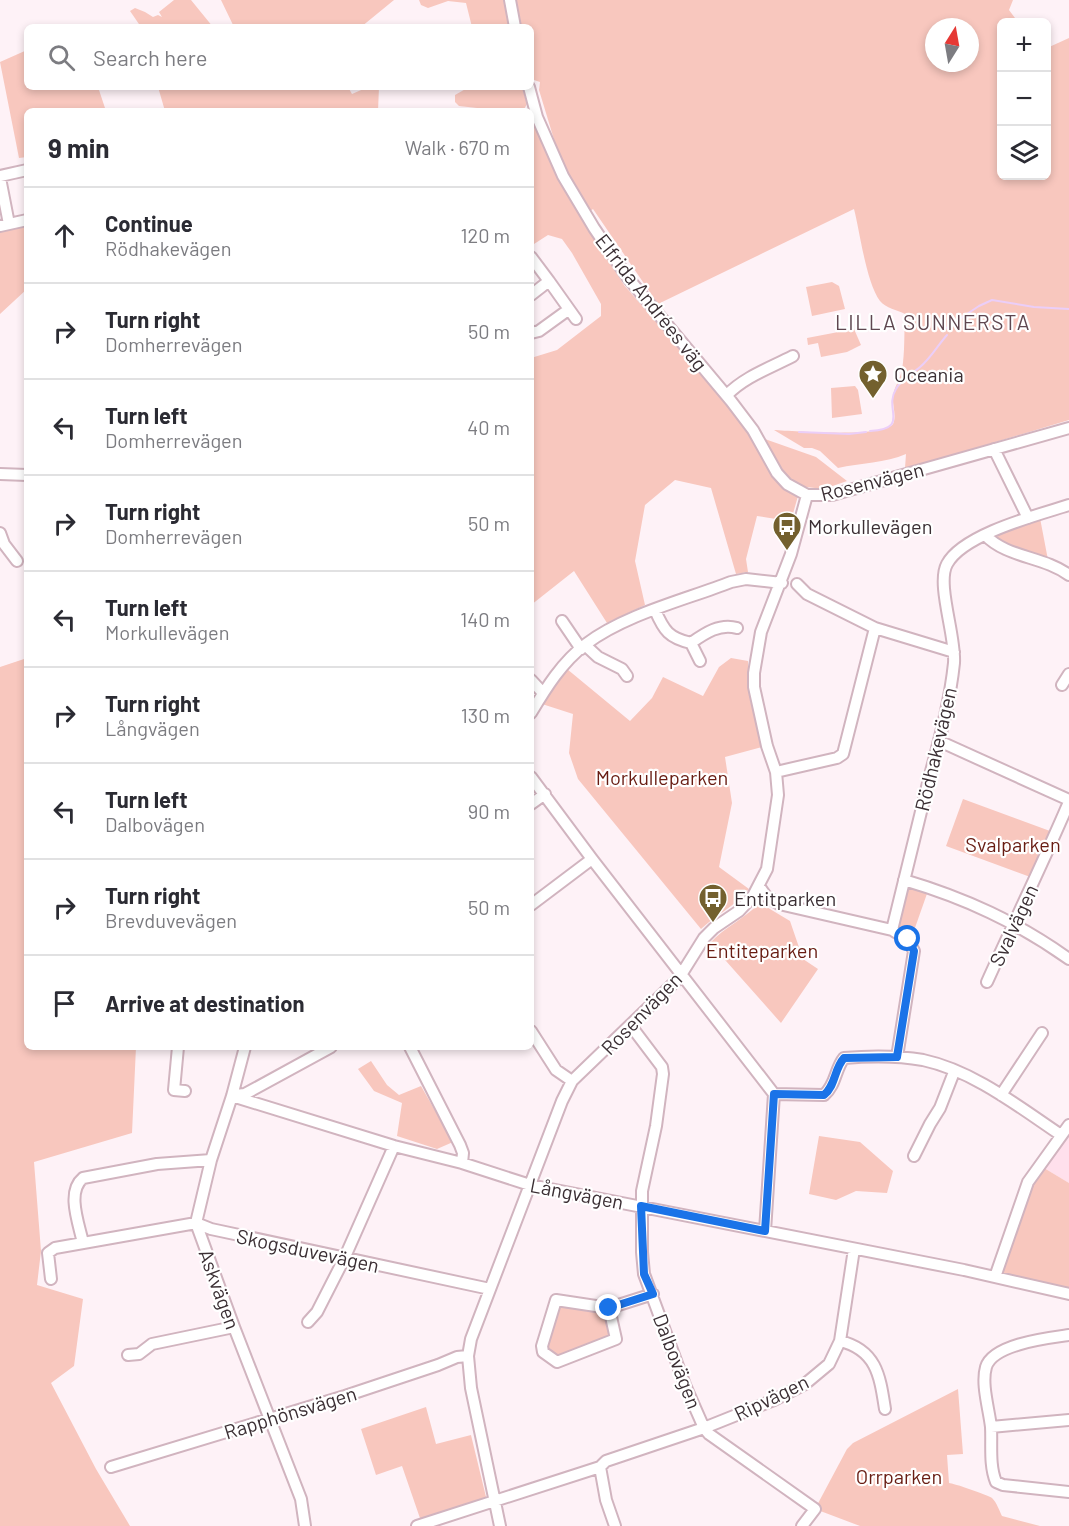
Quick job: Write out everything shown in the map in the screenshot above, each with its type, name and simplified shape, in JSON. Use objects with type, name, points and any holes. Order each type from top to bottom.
[{"type":"street","points":[[510,0],[514,24]]},
{"type":"street","name":"Elfrida Andrées väg","points":[[529,90],[532,108]]},
{"type":"street","name":"Elfrida Andrées väg","points":[[534,118],[563,176],[622,270],[727,395],[753,430],[777,473],[795,490],[807,495]]},
{"type":"street","points":[[24,171],[0,177],[4,225],[24,221]]},
{"type":"street","points":[[534,260],[576,319]]},
{"type":"street","points":[[534,293],[549,281]]},
{"type":"street","points":[[534,332],[540,331],[568,310]]},
{"type":"street","points":[[727,395],[748,378],[793,356]]},
{"type":"street","name":"Rosenvägen","points":[[500,1526],[471,1388],[468,1356],[471,1339],[562,1101],[572,1082],[681,974],[704,938],[714,928],[739,911],[759,886],[769,860],[778,804],[776,772],[758,704],[754,673],[761,632],[782,583],[807,495],[832,495],[1069,428]]},
{"type":"street","points":[[994,449],[1028,518]]},
{"type":"street","points":[[0,474],[24,476]]},
{"type":"street","name":"Rödhakevägen","points":[[892,930],[939,741],[954,663],[944,588],[946,565],[962,548],[985,535],[1069,505]]},
{"type":"street","points":[[0,534],[16,561]]},
{"type":"street","points":[[985,535],[1003,549],[1052,566],[1069,575]]},
{"type":"street","points":[[534,708],[556,674],[583,647],[612,628],[731,582],[747,579],[782,583]]},
{"type":"street","points":[[797,584],[807,594],[875,628],[954,652]]},
{"type":"street","points":[[655,610],[670,636],[691,643],[700,661]]},
{"type":"street","points":[[562,621],[583,647],[622,669],[627,676]]},
{"type":"street","points":[[691,643],[706,632],[728,626],[737,628]]},
{"type":"street","points":[[776,772],[837,758],[843,754],[875,628]]},
{"type":"street","points":[[1062,686],[1069,674]]},
{"type":"street","points":[[534,683],[543,693]]},
{"type":"street","points":[[939,741],[1069,801]]},
{"type":"street","points":[[534,781],[591,859],[774,1094],[765,1231]]},
{"type":"street","points":[[534,802],[545,794]]},
{"type":"street","name":"Svalvägen","points":[[987,982],[1069,801]]},
{"type":"street","points":[[534,902],[591,859]]},
{"type":"street","points":[[904,880],[956,897],[1013,923],[1069,959]]},
{"type":"street","points":[[759,886],[766,896],[779,904],[892,930],[908,939],[914,951],[897,1057]]},
{"type":"street","name":"Dalbovägen","points":[[631,1026],[662,1067],[663,1074],[656,1126],[642,1191],[644,1274],[685,1385],[704,1428],[709,1434],[815,1509],[802,1526]]},
{"type":"street","points":[[1001,1095],[1042,1033]]},
{"type":"street","points":[[534,1036],[556,1070],[572,1082]]},
{"type":"street","points":[[177,1050],[174,1090],[184,1091]]},
{"type":"street","name":"Askvägen","points":[[244,1050],[211,1160],[196,1223],[301,1499],[305,1526]]},
{"type":"street","points":[[232,1096],[245,1094],[326,1050]]},
{"type":"street","points":[[412,1050],[460,1145],[463,1153],[462,1163]]},
{"type":"street","points":[[774,1094],[824,1095],[833,1085],[844,1058],[897,1057],[925,1061],[954,1072],[1001,1095],[1061,1136]]},
{"type":"street","points":[[914,1156],[940,1108],[954,1072]]},
{"type":"street","name":"Långvägen","points":[[232,1096],[530,1185],[964,1270],[1069,1294]]},
{"type":"street","points":[[995,1278],[1028,1182],[1069,1125]]},
{"type":"street","points":[[308,1322],[317,1312],[344,1259],[394,1146]]},
{"type":"street","points":[[83,1243],[74,1192],[77,1182],[83,1178],[157,1164],[211,1160]]},
{"type":"street","name":"Skogsduvevägen","points":[[51,1279],[48,1257],[50,1251],[196,1223],[211,1229],[344,1259],[490,1289]]},
{"type":"street","name":"Ripvägen","points":[[417,1526],[600,1467],[604,1462],[704,1428],[774,1400],[805,1384],[829,1364],[840,1341],[854,1249]]},
{"type":"street","points":[[609,1308],[616,1340],[557,1362],[543,1352],[542,1346],[556,1300],[609,1308],[653,1294]]},
{"type":"street","points":[[128,1355],[140,1354],[152,1344],[234,1327]]},
{"type":"street","points":[[1069,1335],[1035,1340],[1008,1349],[991,1357],[985,1368],[993,1473],[996,1482],[1013,1487],[1069,1492]]},
{"type":"street","points":[[840,1341],[863,1351],[876,1367],[881,1381],[885,1409]]},
{"type":"street","name":"Rapphönsvägen","points":[[111,1467],[271,1419],[457,1357],[468,1356]]},
{"type":"street","points":[[991,1427],[1069,1420]]},
{"type":"street","points":[[600,1467],[606,1500],[615,1526]]},
{"type":"shaded area","points":[[1069,1125],[1069,1183],[1039,1165]]},
{"type":"green space","points":[[174,0],[191,0],[211,24],[139,24],[130,11],[135,8],[153,17],[158,15],[162,17],[159,12]]},
{"type":"green space","points":[[221,0],[394,0],[365,24],[233,24]]},
{"type":"green space","points":[[419,0],[1013,0],[1009,10],[1015,18],[997,18],[997,180],[1051,180],[1051,46],[1069,38],[1069,420],[916,466],[905,468],[906,454],[881,461],[838,468],[820,451],[804,448],[774,430],[856,432],[873,431],[893,424],[895,418],[893,396],[903,363],[905,314],[882,303],[875,293],[867,270],[854,209],[658,304],[593,209],[581,218],[624,285],[722,398],[748,433],[816,457],[847,481],[824,489],[806,487],[798,496],[786,538],[776,519],[757,516],[746,559],[748,572],[736,574],[711,488],[675,480],[645,505],[635,561],[645,605],[607,623],[574,571],[534,603],[534,357],[557,350],[601,316],[601,304],[562,239],[548,235],[534,244],[534,125],[547,155],[556,146],[539,90],[540,82],[534,80],[534,24],[471,24],[466,3],[448,1],[428,8],[421,5]]},
{"type":"green space","points":[[24,51],[24,90],[99,90],[105,108],[24,108],[24,157],[19,158],[0,62]]},
{"type":"green space","points":[[159,90],[350,90],[352,94],[361,90],[379,90],[378,108],[164,108]]},
{"type":"green space","points":[[464,90],[523,90],[527,104],[525,108],[459,106],[455,102],[455,95]]},
{"type":"green space","points":[[24,221],[24,292],[0,314],[0,226]]},
{"type":"green space","points":[[832,282],[839,286],[845,309],[812,316],[806,287]]},
{"type":"green space","points":[[854,329],[861,345],[847,352],[821,357],[818,343],[808,345],[807,338]]},
{"type":"green space","points":[[855,386],[858,390],[862,414],[832,418],[831,388]]},
{"type":"green space","points":[[1040,518],[1048,560],[1005,545],[990,536]]},
{"type":"green space","name":"Morkulleparken","points":[[731,658],[748,661],[750,699],[762,747],[725,757],[732,803],[719,867],[749,889],[701,929],[578,779],[569,753],[573,714],[542,704],[567,669],[630,721],[652,698],[663,677],[703,696],[719,667]]},
{"type":"green space","points":[[24,659],[24,1050],[136,1050],[132,1133],[34,1162],[41,1251],[37,1285],[83,1299],[74,1366],[51,1383],[96,1469],[130,1526],[0,1526],[0,667]]},
{"type":"green space","name":"Svalparken","points":[[963,799],[1050,831],[1033,878],[946,846]]},
{"type":"green space","points":[[904,880],[929,888],[910,942],[892,930]]},
{"type":"green space","name":"Entiteparken","points":[[760,903],[790,921],[803,959],[818,969],[781,1023],[710,943]]},
{"type":"green space","points":[[371,1061],[387,1085],[399,1095],[421,1086],[453,1142],[437,1149],[397,1136],[402,1103],[374,1091],[358,1069]]},
{"type":"green space","points":[[819,1136],[860,1142],[893,1171],[887,1193],[856,1191],[836,1200],[809,1194]]},
{"type":"green space","points":[[1039,1165],[1069,1183],[1069,1294],[995,1277]]},
{"type":"green space","points":[[556,1300],[609,1308],[616,1339],[557,1362],[543,1352]]},
{"type":"green space","name":"Orrparken","points":[[958,1389],[963,1454],[947,1455],[949,1483],[992,1498],[1002,1516],[1040,1526],[860,1526],[815,1509],[847,1449],[853,1443]]},
{"type":"green space","points":[[426,1407],[436,1444],[471,1435],[486,1497],[484,1504],[422,1524],[402,1466],[376,1475],[361,1429]]},
{"type":"waterway","points":[[946,328],[992,300],[1034,307],[1069,309]]},
{"type":"waterway","points":[[870,431],[890,426],[894,417],[893,397],[898,385],[924,364],[947,335]]},
{"type":"waterway","points":[[799,432],[849,434],[866,432]]},
{"type":"place","name":"Oceania","points":[[873,400]]},
{"type":"place","name":"Morkullevägen","points":[[787,552]]},
{"type":"place","name":"Entitparken","points":[[713,924]]},
{"type":"district","name":"LILLA SUNNERSTA","points":[[933,321]]},
{"type":"route","points":[[609,1308],[653,1294],[644,1274],[641,1206],[765,1231],[775,1107],[774,1094],[824,1095],[833,1085],[844,1058],[897,1057],[914,951],[908,939]]}]
